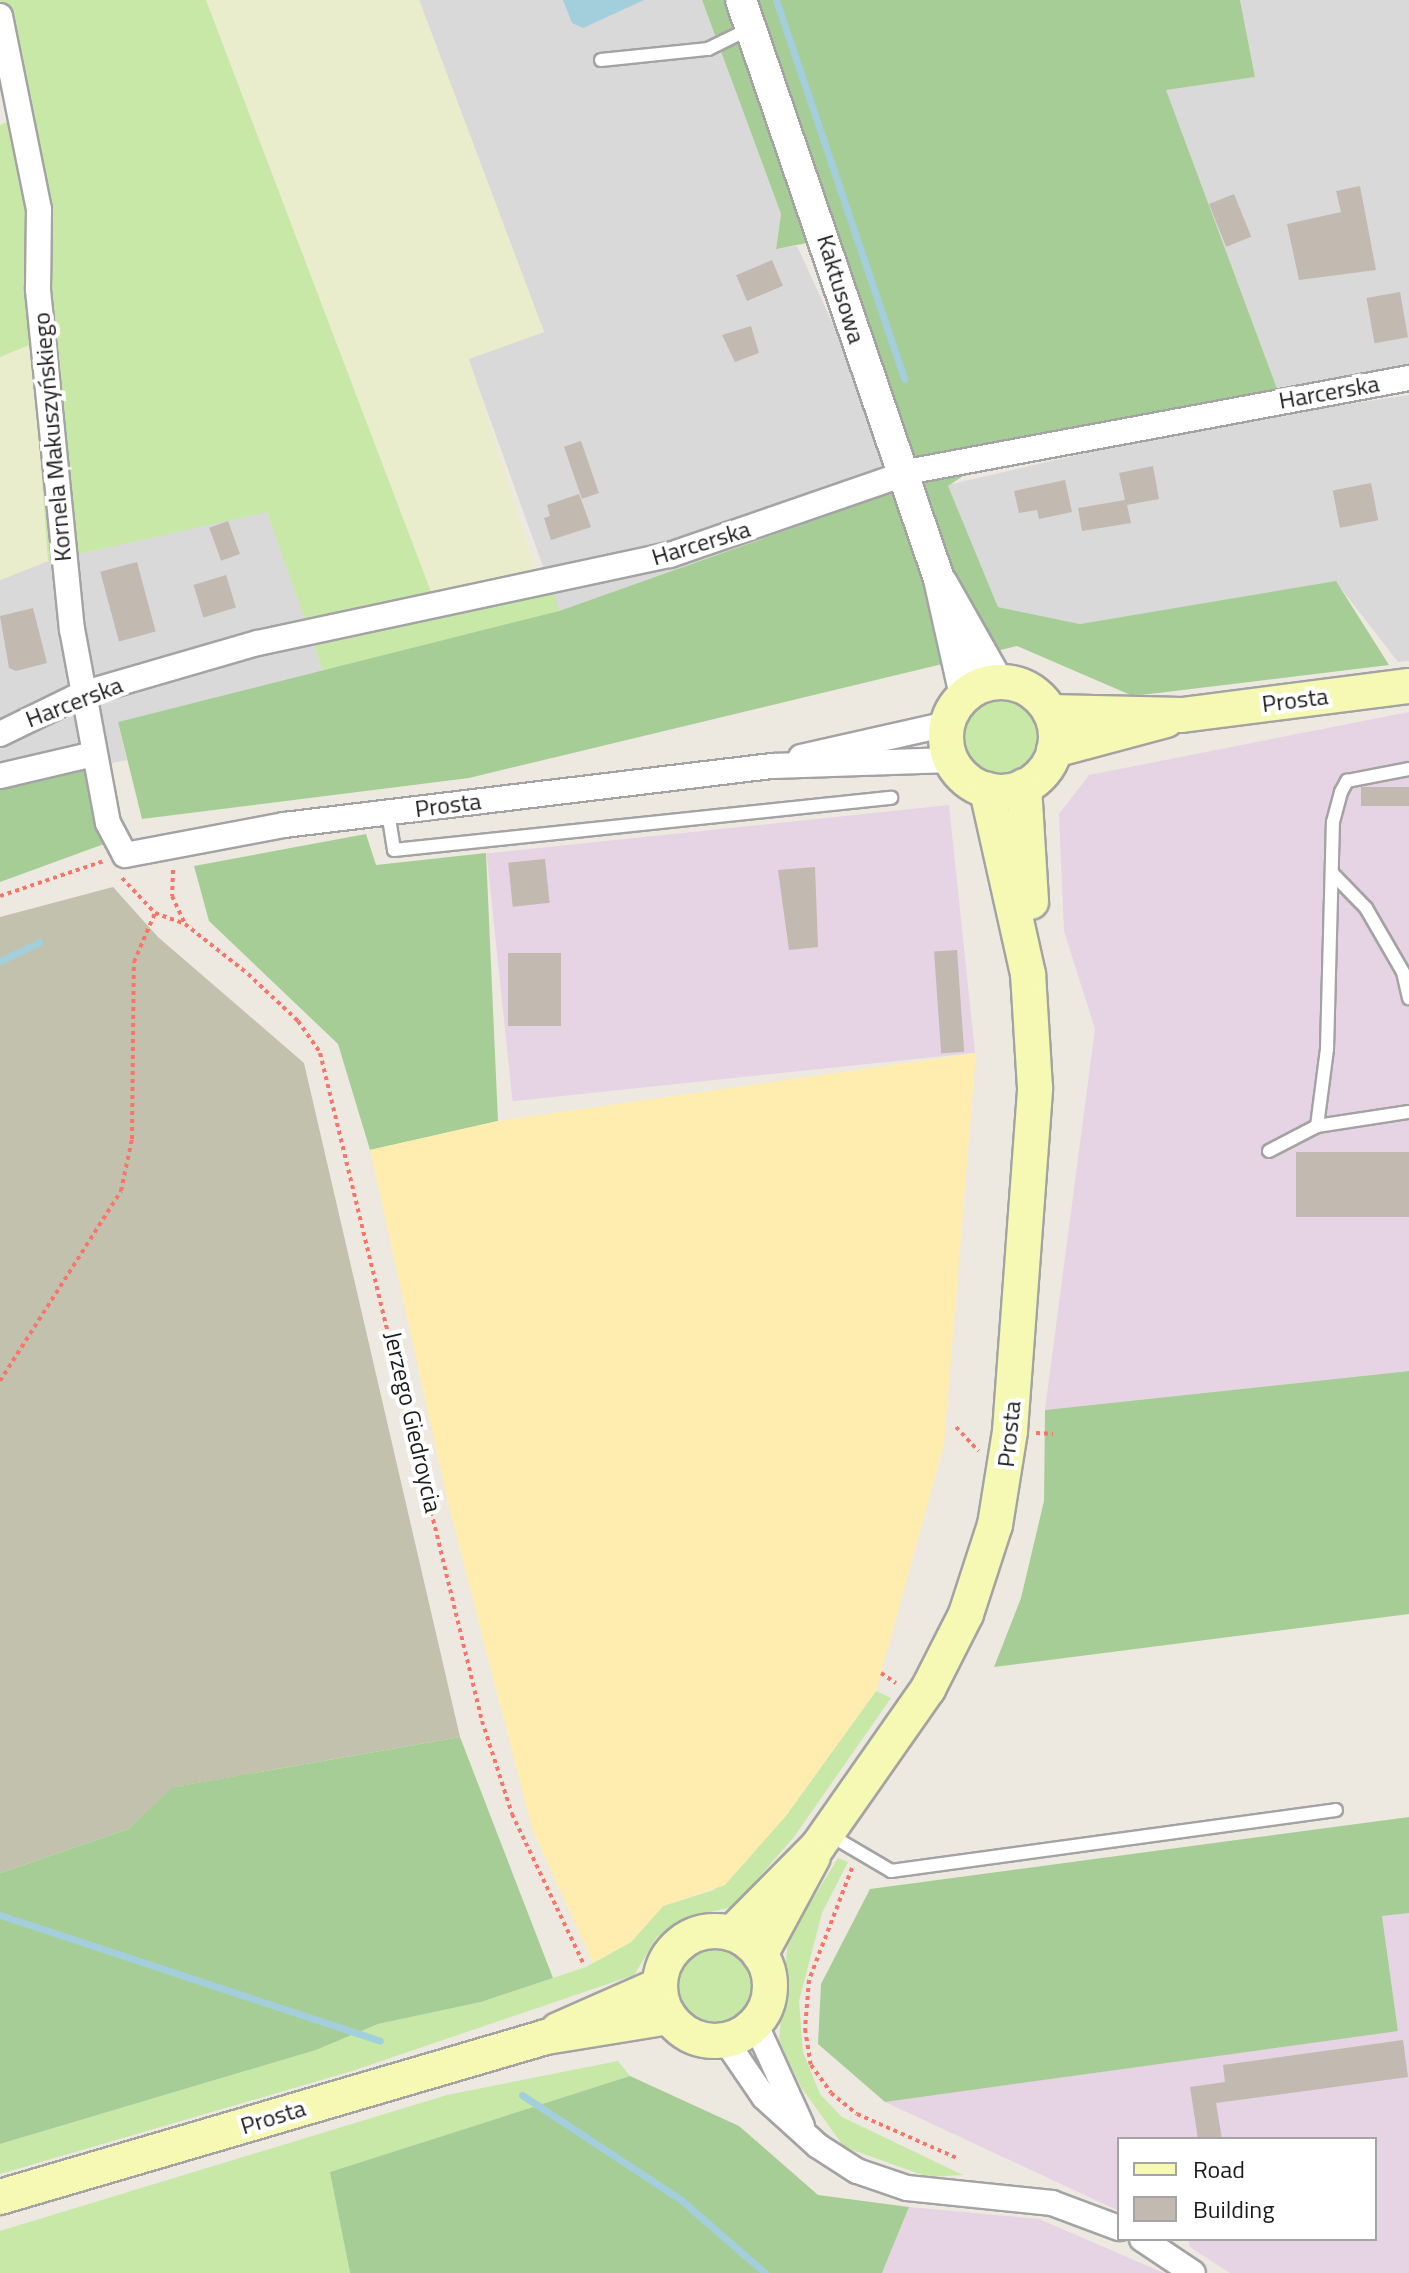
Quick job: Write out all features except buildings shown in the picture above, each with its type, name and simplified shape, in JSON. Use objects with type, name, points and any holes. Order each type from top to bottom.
[{"type":"main road","points":[[998,682],[1032,692],[1050,712],[1054,750],[1040,775],[1024,786],[987,790],[965,780],[951,760],[947,724],[965,695],[998,682]]},
{"type":"main road","name":"Prosta","points":[[1050,712],[1120,722],[1409,686]]},
{"type":"main road","name":"Prosta","points":[[1054,750],[1120,722]]},
{"type":"main road","name":"Prosta","points":[[760,1955],[786,1890],[938,1671],[976,1588],[995,1525],[1010,1431],[1032,1156],[1024,786]]},
{"type":"main road","name":"Prosta","points":[[987,790],[1025,924]]},
{"type":"main road","name":"Prosta","points":[[732,1933],[786,1890]]},
{"type":"main road","points":[[704,1932],[732,1933],[760,1955],[770,1990],[755,2023],[725,2040],[698,2038],[669,2017],[660,1985],[679,1944],[704,1932]]},
{"type":"main road","name":"Prosta","points":[[0,2197],[600,2020],[660,1985]]},
{"type":"main road","name":"Prosta","points":[[600,2020],[669,2017]]},
{"type":"street","name":"Kaktusowa","points":[[746,14],[815,206],[898,475],[939,579],[998,682]]},
{"type":"street","name":"Kornela Makuszyńskiego","points":[[0,16],[39,209],[38,290],[82,694],[108,823],[118,857]]},
{"type":"street","name":"Harcerska","points":[[0,734],[82,694],[258,643],[670,555],[898,475],[1409,378]]},
{"type":"street","name":"Kaktusowa","points":[[939,579],[965,695]]},
{"type":"street","name":"Prosta","points":[[773,766],[947,724]]},
{"type":"street","name":"Harcerska","points":[[0,776],[94,754]]},
{"type":"street","name":"Prosta","points":[[118,857],[177,842],[388,812],[773,766],[951,760]]},
{"type":"street","points":[[755,2023],[806,2135]]},
{"type":"street","points":[[725,2040],[764,2097],[843,2163],[892,2184],[1037,2200],[1117,2227]]},
{"type":"street","points":[[1145,2241],[1193,2273]]},
{"type":"lane","points":[[601,60],[708,49],[746,14]]},
{"type":"lane","points":[[1317,1126],[1327,1049],[1333,822],[1347,781],[1409,769]]},
{"type":"lane","points":[[388,812],[394,850],[891,798]]},
{"type":"lane","points":[[1332,873],[1366,908],[1403,972],[1409,998]]},
{"type":"lane","points":[[1269,1151],[1317,1126],[1409,1112]]},
{"type":"lane","points":[[823,1839],[891,1871],[1336,1810]]},
{"type":"path","name":"Jerzego Giedroycia","points":[[177,842],[170,884],[185,924]]},
{"type":"path","points":[[0,896],[118,857],[155,913],[134,962],[132,1139],[121,1191],[0,1381]]},
{"type":"path","name":"Jerzego Giedroycia","points":[[155,913],[185,924],[298,1021],[327,1070],[482,1721],[517,1827],[583,1963]]},
{"type":"path","points":[[857,1855],[809,1980],[805,2029],[811,2065],[831,2093],[857,2114],[959,2159]]},
{"type":"shaded area","points":[[206,0],[419,0],[544,332],[469,359],[536,571],[436,606]]},
{"type":"shaded area","points":[[419,0],[702,0],[781,214],[776,248],[797,246],[908,487],[559,611],[468,358],[544,332]]},
{"type":"shaded area","points":[[1240,0],[1409,0],[1409,370],[1279,394],[1165,89],[1255,77]]},
{"type":"shaded area","points":[[32,343],[48,561],[0,580],[0,357]]},
{"type":"shaded area","points":[[1409,395],[1409,661],[1398,662],[1336,582],[1080,624],[998,607],[947,485],[1204,426]]},
{"type":"shaded area","points":[[267,511],[323,671],[118,722],[127,760],[0,786],[0,580],[48,561]]},
{"type":"shaded area","points":[[1409,712],[1409,1371],[1045,1410],[1095,1029],[1064,931],[1059,814],[1089,775]]},
{"type":"shaded area","points":[[949,805],[975,1053],[513,1101],[487,854]]},
{"type":"shaded area","points":[[113,887],[158,937],[304,1063],[460,1737],[174,1787],[128,1829],[0,1873],[0,917]]},
{"type":"shaded area","points":[[1409,1913],[1409,2273],[1230,2273],[1190,2247],[1188,2241],[1377,2241],[1377,2137],[1117,2137],[1117,2210],[885,2102],[1398,2030],[1382,1916]]},
{"type":"shaded area","points":[[909,2207],[1039,2219],[1164,2273],[882,2273]]},
{"type":"green space","points":[[0,0],[206,0],[436,605],[536,571],[551,583],[559,611],[323,671],[267,512],[48,561],[32,344],[0,357],[0,125],[13,119]]},
{"type":"green space","points":[[702,0],[1240,0],[1255,77],[1166,90],[1279,394],[1005,448],[948,486],[998,607],[1080,624],[1336,581],[1389,665],[1133,696],[1017,646],[469,778],[142,819],[118,722],[559,611],[908,487],[807,243],[776,249],[781,214]]},
{"type":"green space","points":[[998,698],[1013,701],[1026,709],[1034,722],[1037,737],[1034,752],[1026,765],[1013,773],[998,776],[983,773],[970,765],[962,752],[959,737],[962,722],[970,709],[983,701]]},
{"type":"green space","points":[[85,769],[115,840],[0,882],[0,786]]},
{"type":"green space","points":[[366,834],[376,865],[486,853],[498,1121],[370,1150],[338,1044],[209,921],[194,866]]},
{"type":"green space","points":[[1409,1371],[1409,1614],[994,1667],[1021,1598],[1044,1501],[1045,1410]]},
{"type":"green space","points":[[876,1691],[891,1698],[794,1837],[733,1907],[692,1916],[657,1937],[634,1975],[352,2071],[0,2174],[0,2144],[316,2050],[378,2024],[481,2002],[586,1967],[631,1942],[663,1906],[714,1890],[785,1817]]},
{"type":"green space","points":[[460,1737],[553,1978],[481,2002],[378,2024],[316,2050],[0,2144],[0,1873],[128,1829],[173,1787]]},
{"type":"green space","points":[[1409,1817],[1409,1913],[1382,1916],[1398,2031],[885,2102],[818,2044],[821,1984],[870,1889]]},
{"type":"green space","points":[[838,1858],[848,1862],[822,1913],[799,2001],[803,2052],[820,2094],[842,2117],[963,2175],[928,2177],[844,2147],[801,2087],[779,2041],[788,1939]]},
{"type":"green space","points":[[714,1948],[728,1951],[741,1959],[749,1972],[752,1986],[749,2000],[741,2013],[728,2021],[714,2024],[700,2021],[687,2013],[679,2000],[676,1986],[679,1972],[687,1959],[700,1951]]},
{"type":"green space","points":[[618,2061],[630,2076],[331,2172],[350,2273],[0,2273],[0,2231],[447,2095]]},
{"type":"green space","points":[[630,2076],[739,2126],[818,2195],[909,2207],[882,2273],[350,2273],[330,2172]]},
{"type":"sand","points":[[976,1053],[944,1445],[876,1691],[785,1817],[725,1885],[663,1906],[631,1942],[593,1963],[532,1829],[448,1503],[370,1150],[498,1121]]},
{"type":"water","points":[[563,0],[644,0],[583,28],[572,23]]},
{"type":"waterway","points":[[776,0],[904,379]]},
{"type":"waterway","points":[[0,961],[40,942]]},
{"type":"waterway","points":[[0,1915],[380,2041]]},
{"type":"waterway","points":[[522,2095],[680,2199],[765,2273]]}]
